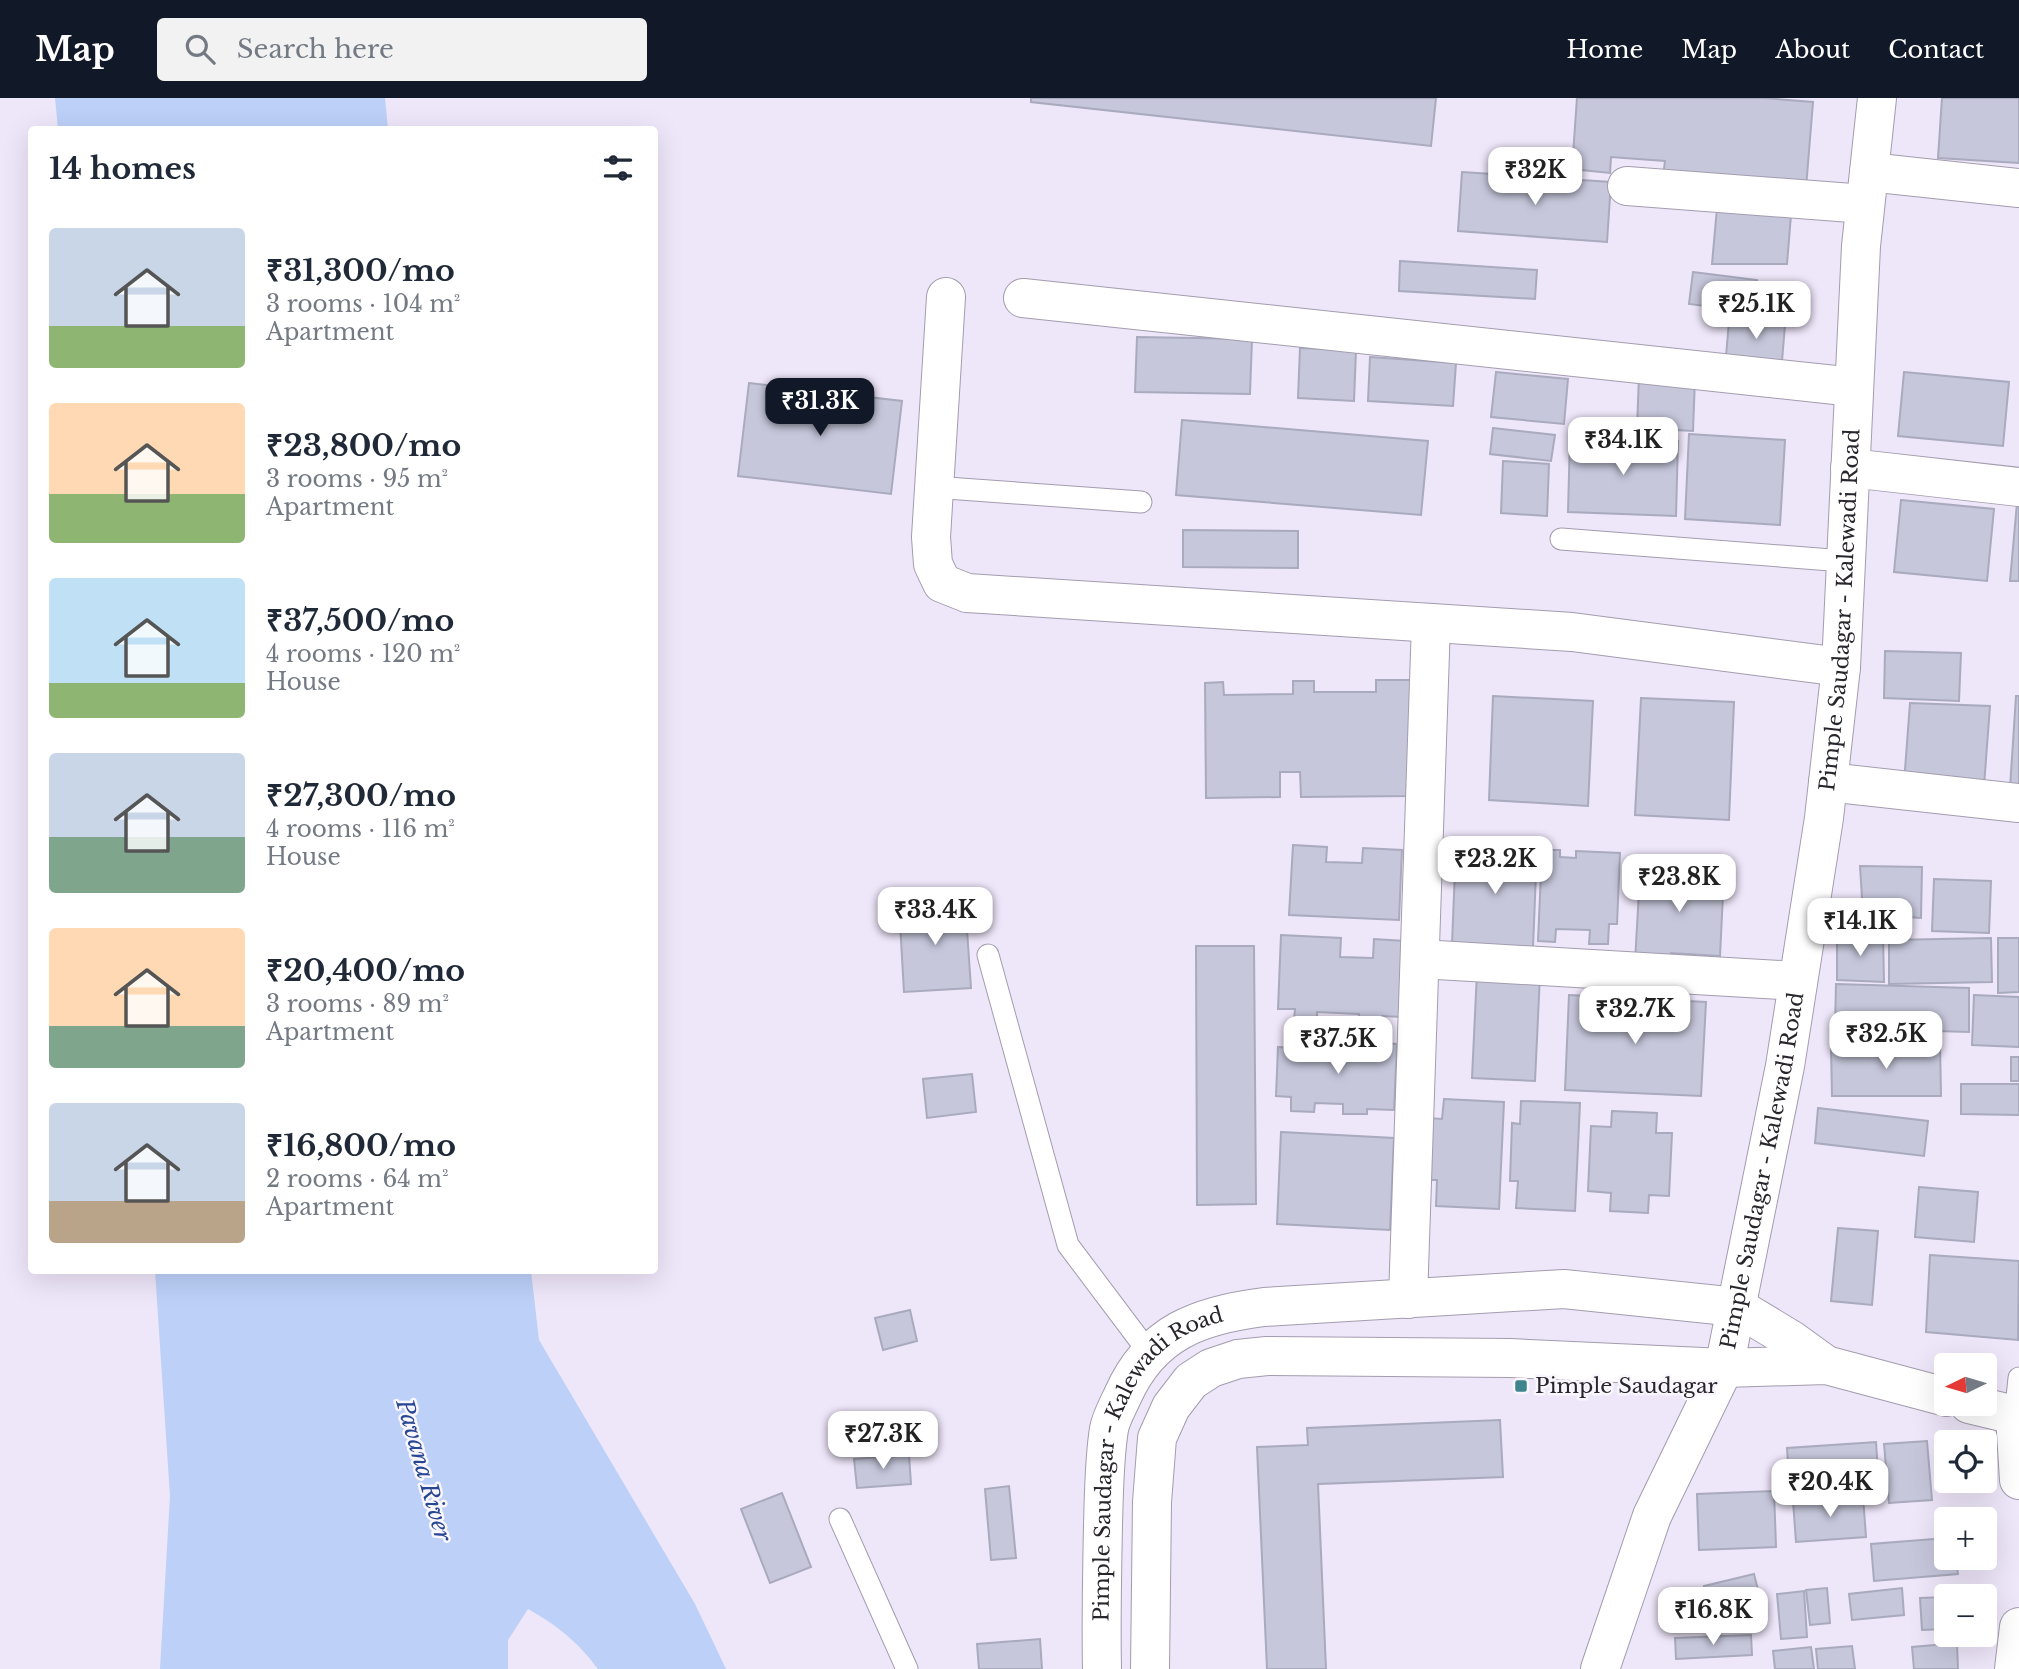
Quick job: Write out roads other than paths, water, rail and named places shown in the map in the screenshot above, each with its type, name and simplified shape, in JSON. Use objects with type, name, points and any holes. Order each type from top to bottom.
[{"type":"street","name":"Pimple Saudagar - Kalewadi Road","points":[[1150,1669],[1152,1502],[1157,1438],[1171,1407],[1191,1381],[1211,1368],[1238,1359],[1267,1356],[1510,1358],[1724,1368],[1785,1066],[1828,782],[1840,667],[1861,246],[1877,98]]},
{"type":"street","points":[[1627,186],[2019,188]]},
{"type":"street","points":[[946,297],[930,537],[933,564],[942,583],[967,593],[1572,632],[1840,667]]},
{"type":"street","points":[[1023,298],[1854,387]]},
{"type":"street","points":[[1850,468],[2019,486]]},
{"type":"street","points":[[1408,1299],[1432,623]]},
{"type":"street","points":[[1828,782],[2019,803]]},
{"type":"street","points":[[1420,959],[1798,981]]},
{"type":"street","name":"Pimple Saudagar - Kalewadi Road","points":[[1102,1669],[1104,1499],[1109,1426],[1129,1382],[1150,1354],[1158,1345],[1191,1324],[1228,1312],[1264,1307],[1564,1289],[1737,1307]]},
{"type":"street","points":[[1737,1307],[1790,1339],[1826,1365]]},
{"type":"street","points":[[1600,1669],[1652,1516],[1724,1368],[1826,1365],[1934,1394]]},
{"type":"street","points":[[1997,1411],[2017,1416],[2019,1480]]},
{"type":"street","points":[[2014,1669],[2019,1627]]},
{"type":"lane","points":[[933,487],[1141,502]]},
{"type":"lane","points":[[1561,539],[1844,561]]},
{"type":"lane","points":[[988,956],[1068,1245],[1150,1354]]},
{"type":"lane","points":[[2017,1416],[2019,1378]]},
{"type":"lane","points":[[840,1519],[907,1669]]},
{"type":"water","points":[[55,98],[385,98],[388,126],[58,126]]},
{"type":"water","name":"Pavana River","points":[[155,1274],[531,1274],[539,1340],[695,1604],[726,1669],[598,1669],[566,1635],[528,1609],[508,1640],[508,1669],[160,1669],[170,1496]]},
{"type":"place","name":"Pimple Saudagar","points":[[1521,1386]]}]
